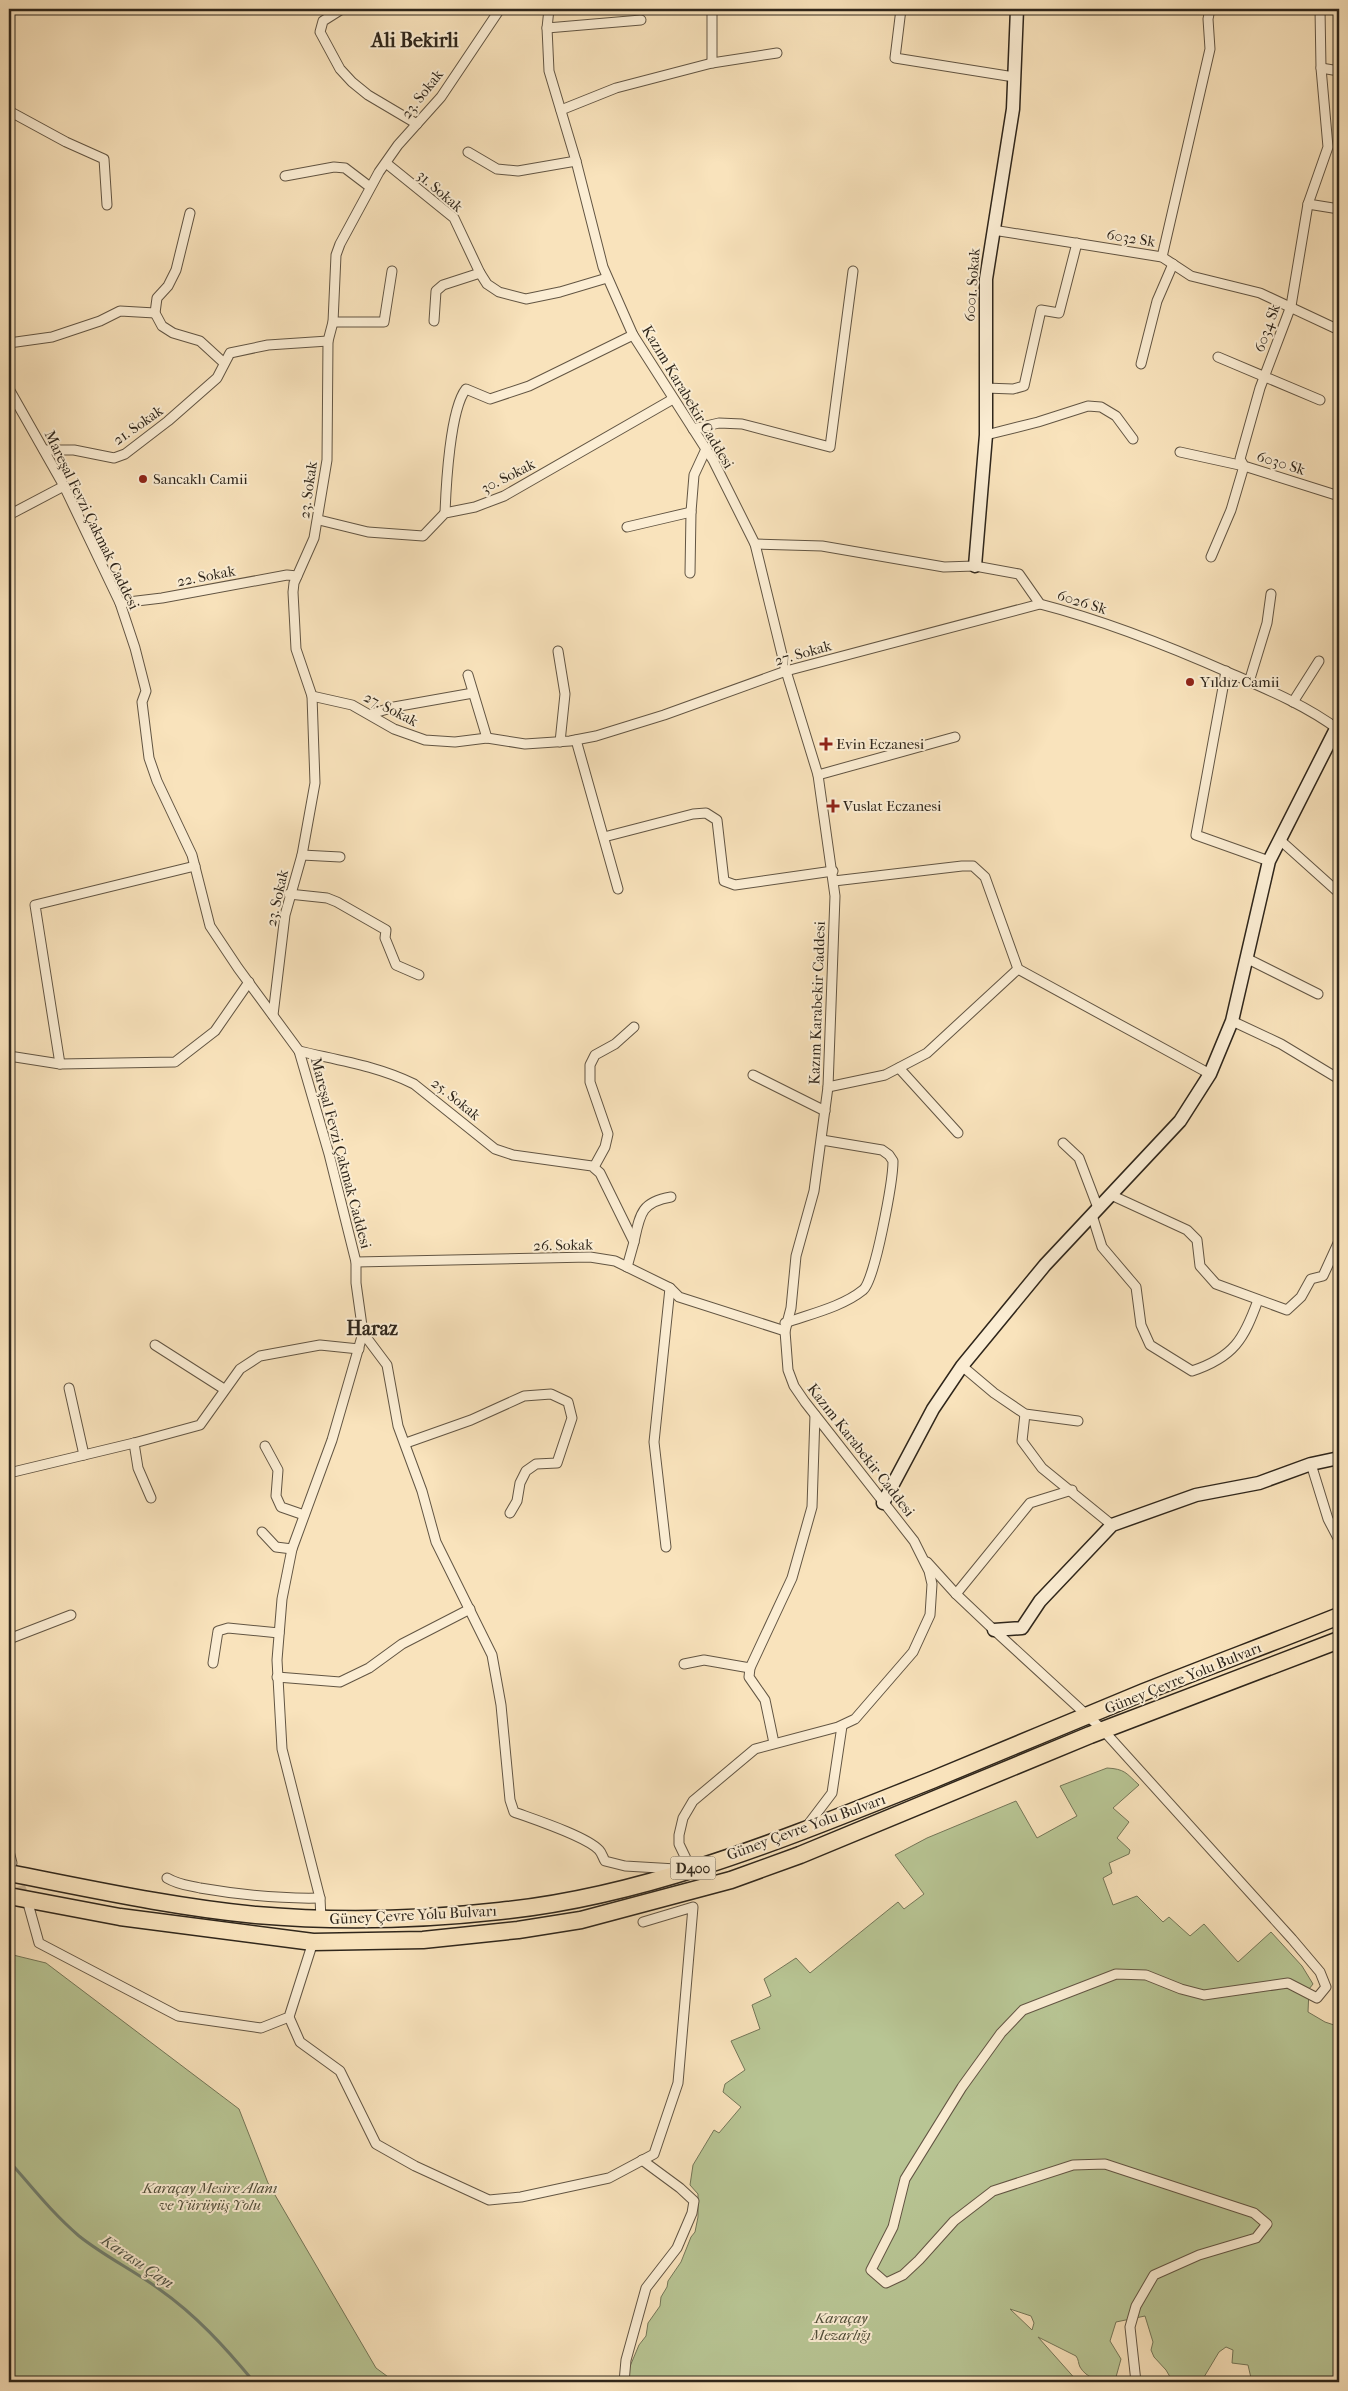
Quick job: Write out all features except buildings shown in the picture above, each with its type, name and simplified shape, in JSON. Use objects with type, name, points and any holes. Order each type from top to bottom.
[{"type":"highway","name":"Güney Çevre Yolu Bulvarı","points":[[11,1868],[146,1900],[255,1915],[321,1919],[408,1918],[502,1911],[583,1898],[691,1869],[804,1830],[1339,1616]]},
{"type":"highway","name":"Güney Çevre Yolu Bulvarı","points":[[9,1896],[120,1917],[313,1942],[423,1940],[518,1930],[581,1920],[714,1884],[837,1840],[1103,1730],[1339,1640]]},
{"type":"street","points":[[342,9],[323,21],[320,32],[340,69],[368,95],[417,124]]},
{"type":"street","name":"23. Sokak","points":[[273,1015],[289,894],[302,855],[315,783],[312,696],[296,649],[293,592],[297,576],[314,538],[327,460],[328,341],[333,322],[336,256],[345,233],[370,187],[398,145],[441,97],[500,9]]},
{"type":"street","name":"Kazım Karabekir Caddesi","points":[[549,9],[547,28],[549,71],[576,160],[595,242],[607,278],[633,334],[706,449],[755,544],[786,671],[818,775],[835,896],[828,1087],[814,1191],[796,1256],[791,1308],[785,1327],[786,1359],[790,1378],[815,1415],[914,1541],[922,1556],[932,1584],[930,1615],[926,1628],[913,1652],[863,1712],[842,1726],[774,1743],[748,1753],[692,1801],[679,1835],[679,1844],[691,1869]]},
{"type":"street","points":[[712,9],[712,63]]},
{"type":"street","points":[[901,9],[895,58],[1014,77]]},
{"type":"street","name":"6001. Sokak","points":[[975,566],[986,435],[985,303],[988,260],[1013,108],[1017,9]]},
{"type":"street","points":[[1162,257],[1210,50],[1208,18],[1210,9]]},
{"type":"street","name":"6034 Sk","points":[[1211,557],[1232,510],[1264,377],[1291,306],[1308,204],[1328,147],[1321,68],[1320,9]]},
{"type":"street","points":[[547,28],[641,20]]},
{"type":"street","points":[[561,110],[616,88],[712,63],[777,53]]},
{"type":"street","points":[[1321,68],[1339,71]]},
{"type":"street","points":[[9,111],[66,142],[104,159],[107,205]]},
{"type":"street","points":[[468,152],[497,169],[518,171],[576,160]]},
{"type":"street","name":"31. Sokak","points":[[386,163],[454,218],[460,227],[480,273],[488,284],[499,292],[526,298],[560,292],[607,278]]},
{"type":"street","points":[[285,176],[334,167],[345,168],[370,187]]},
{"type":"street","points":[[1308,204],[1339,208]]},
{"type":"street","points":[[190,213],[176,270],[168,286],[157,298],[155,313],[162,326],[173,333],[200,341],[224,363]]},
{"type":"street","name":"6032 Sk","points":[[993,230],[1162,257],[1191,276],[1260,293],[1339,330]]},
{"type":"street","points":[[986,388],[1013,389],[1024,386],[1040,310],[1059,313],[1077,243]]},
{"type":"street","points":[[1142,364],[1147,333],[1157,302],[1173,264]]},
{"type":"street","points":[[333,322],[384,322],[392,271]]},
{"type":"street","points":[[693,429],[719,423],[742,424],[830,447],[852,271]]},
{"type":"street","points":[[434,321],[436,291],[443,284],[480,273]]},
{"type":"street","points":[[9,344],[52,337],[100,321],[120,311],[155,313]]},
{"type":"street","points":[[318,520],[368,532],[423,536],[444,513],[447,476],[456,420],[463,393],[466,389],[490,399],[529,386],[633,334]]},
{"type":"street","name":"21. Sokak","points":[[44,450],[74,450],[114,458],[125,454],[200,394],[216,378],[230,353],[268,345],[328,341]]},
{"type":"street","points":[[1218,357],[1320,400]]},
{"type":"street","name":"Mareşal Fevzi Çakmak Caddesi","points":[[9,389],[64,486],[120,603],[135,648],[146,691],[142,702],[152,768],[196,866],[210,926],[248,982],[299,1051],[329,1154],[356,1262],[356,1283],[363,1333],[332,1440],[292,1549],[282,1599],[279,1633],[277,1677],[282,1749],[320,1898],[321,1919]]},
{"type":"street","name":"30. Sokak","points":[[444,513],[475,507],[504,496],[673,399]]},
{"type":"street","points":[[986,435],[1038,422],[1088,406],[1101,407],[1116,416],[1133,438]]},
{"type":"street","points":[[690,573],[694,475],[706,449]]},
{"type":"street","name":"6030 Sk","points":[[1180,452],[1242,463],[1339,496]]},
{"type":"street","points":[[9,515],[64,486]]},
{"type":"street","points":[[627,527],[691,512]]},
{"type":"street","name":"6026 Sk","points":[[755,544],[822,546],[944,567],[975,566],[1019,574],[1040,604],[1075,612],[1168,645],[1293,702],[1338,727]]},
{"type":"street","name":"22. Sokak","points":[[120,603],[162,598],[287,575],[297,576]]},
{"type":"street","points":[[1249,682],[1267,623],[1271,594]]},
{"type":"street","name":"27. Sokak","points":[[312,696],[352,705],[394,728],[426,740],[455,742],[487,738],[525,744],[576,740],[664,715],[786,671],[1040,604]]},
{"type":"street","points":[[558,651],[565,694],[560,742]]},
{"type":"street","points":[[1293,702],[1319,661]]},
{"type":"street","points":[[1226,671],[1196,835],[1269,861]]},
{"type":"street","points":[[468,675],[487,738]]},
{"type":"street","points":[[371,714],[394,707],[473,693]]},
{"type":"street","points":[[883,1503],[933,1409],[962,1366],[1045,1265],[1180,1121],[1210,1074],[1232,1021],[1269,861],[1338,727]]},
{"type":"street","points":[[818,775],[955,737]]},
{"type":"street","points":[[576,740],[618,889]]},
{"type":"street","points":[[604,837],[693,814],[711,814],[717,820],[724,881],[735,885],[973,866],[985,877],[1018,969],[1210,1074]]},
{"type":"street","points":[[1280,840],[1339,893]]},
{"type":"street","points":[[302,855],[340,857]]},
{"type":"street","points":[[60,1064],[35,905],[196,866]]},
{"type":"street","points":[[289,894],[327,898],[366,917],[386,930],[385,938],[396,965],[419,975]]},
{"type":"street","points":[[1246,958],[1318,994]]},
{"type":"street","points":[[828,1087],[885,1076],[927,1053],[1018,969]]},
{"type":"street","points":[[9,1056],[60,1064],[175,1062],[215,1032],[248,982]]},
{"type":"street","points":[[1232,1021],[1281,1044],[1339,1079]]},
{"type":"street","points":[[634,1027],[615,1044],[596,1055],[590,1065],[590,1082],[608,1134],[605,1147],[594,1167],[600,1173],[634,1242]]},
{"type":"street","name":"25. Sokak","points":[[299,1051],[363,1065],[400,1076],[414,1084],[495,1149],[513,1155],[584,1164],[594,1167]]},
{"type":"street","points":[[899,1068],[958,1133]]},
{"type":"street","points":[[753,1075],[825,1111]]},
{"type":"street","points":[[785,1327],[834,1306],[864,1289],[871,1278],[875,1261],[893,1161],[882,1150],[822,1140]]},
{"type":"street","points":[[1063,1143],[1079,1158],[1095,1211],[1102,1247],[1136,1287],[1141,1325],[1150,1345],[1192,1371],[1229,1352],[1246,1331],[1258,1300]]},
{"type":"street","points":[[1111,1195],[1187,1230],[1197,1240],[1200,1266],[1216,1284],[1287,1310],[1301,1297],[1311,1279],[1323,1276],[1339,1241]]},
{"type":"street","points":[[627,1267],[638,1223],[650,1203],[654,1200],[671,1197]]},
{"type":"street","name":"26. Sokak","points":[[356,1262],[590,1257],[615,1261],[670,1288],[679,1297],[785,1327]]},
{"type":"street","points":[[666,1547],[654,1442],[670,1288]]},
{"type":"street","points":[[363,1333],[387,1365],[398,1426],[406,1443],[436,1542],[492,1655],[501,1706],[510,1800],[514,1812],[561,1829],[586,1842],[599,1850],[604,1861],[646,1869],[691,1869]]},
{"type":"street","points":[[154,1345],[224,1390]]},
{"type":"street","points":[[9,1473],[134,1444],[200,1425],[240,1369],[260,1356],[320,1345],[359,1349]]},
{"type":"street","points":[[962,1366],[994,1393],[1025,1414],[1078,1421]]},
{"type":"street","points":[[69,1388],[84,1455]]},
{"type":"street","points":[[406,1443],[471,1420],[524,1396],[552,1394],[568,1402],[572,1418],[557,1463],[536,1464],[526,1471],[520,1483],[517,1501],[510,1513]]},
{"type":"street","points":[[1025,1414],[1022,1441],[1042,1468],[1072,1490],[1112,1524]]},
{"type":"street","points":[[774,1743],[765,1700],[748,1678],[750,1668],[792,1578],[812,1507],[815,1415]]},
{"type":"street","points":[[134,1444],[138,1468],[151,1498]]},
{"type":"street","points":[[265,1446],[278,1470],[276,1496],[281,1507],[304,1515]]},
{"type":"street","points":[[994,1630],[1022,1628],[1040,1601],[1112,1524],[1196,1495],[1259,1483],[1311,1464],[1339,1458]]},
{"type":"street","points":[[1311,1464],[1328,1519],[1339,1540]]},
{"type":"street","points":[[956,1594],[1030,1503],[1072,1490]]},
{"type":"street","points":[[262,1532],[276,1547],[292,1549]]},
{"type":"street","points":[[922,1556],[956,1594],[1103,1730],[1292,1939],[1320,1972],[1326,1987],[1317,1998],[1288,1983],[1204,1995],[1181,1989],[1146,1975],[1116,1974],[1023,2010],[1001,2033],[962,2087],[905,2179],[893,2227],[871,2270],[886,2283],[903,2275],[920,2260],[954,2221],[993,2191],[1073,2165],[1105,2164],[1254,2213],[1267,2224],[1256,2238],[1199,2255],[1154,2275],[1136,2306],[1130,2327],[1136,2382]]},
{"type":"street","points":[[277,1677],[340,1682],[369,1668],[402,1644],[470,1609]]},
{"type":"street","points":[[9,1639],[71,1615]]},
{"type":"street","points":[[213,1663],[218,1631],[228,1628],[279,1633]]},
{"type":"street","points":[[684,1664],[704,1660],[750,1668]]},
{"type":"street","points":[[804,1830],[832,1793],[842,1726]]},
{"type":"street","points":[[9,1851],[11,1868]]},
{"type":"street","points":[[167,1878],[179,1885],[229,1894],[320,1898]]},
{"type":"street","points":[[29,1907],[39,1944],[178,2016],[262,2028],[289,2017]]},
{"type":"street","points":[[313,1942],[289,2017],[300,2042],[340,2071],[376,2144],[415,2166],[489,2200],[520,2197],[610,2178],[654,2154],[678,2083],[693,1907],[643,1922]]},
{"type":"street","points":[[624,2382],[626,2360],[646,2288],[677,2248],[692,2213],[694,2201],[680,2188],[642,2160]]},
{"type":"green space","name":"Karaçay Mezarlığı","points":[[1107,1768],[1125,1772],[1139,1785],[1113,1808],[1129,1822],[1117,1838],[1130,1850],[1129,1854],[1109,1863],[1112,1873],[1103,1878],[1113,1905],[1137,1896],[1163,1922],[1169,1917],[1190,1936],[1204,1924],[1238,1962],[1271,1932],[1302,1966],[1313,1984],[1309,1989],[1308,2012],[1334,2025],[1339,2022],[1339,2382],[1247,2382],[1251,2378],[1248,2365],[1232,2363],[1233,2350],[1226,2347],[1219,2352],[1201,2382],[1173,2382],[1151,2350],[1153,2342],[1145,2316],[1116,2322],[1110,2341],[1121,2359],[1116,2377],[1112,2382],[1090,2377],[1080,2367],[1076,2356],[1038,2337],[1078,2382],[628,2382],[628,2371],[639,2345],[646,2336],[648,2323],[660,2306],[661,2297],[668,2281],[681,2262],[691,2237],[695,2232],[698,2217],[698,2194],[690,2185],[693,2165],[714,2130],[719,2133],[741,2107],[723,2092],[725,2084],[745,2070],[731,2041],[760,2029],[752,2005],[771,1996],[764,1979],[796,1958],[810,1973],[898,1902],[904,1909],[924,1894],[895,1855],[927,1838],[1016,1801],[1037,1838],[1077,1816],[1060,1786]],"holes":[[[1010,2309],[1031,2316],[1034,2323],[1032,2330]]]},
{"type":"green space","name":"Karaçay Mesire Alanı ve Yürüyüş Yolu","points":[[9,1954],[46,1963],[239,2109],[268,2183],[376,2368],[395,2382],[9,2382]]},
{"type":"waterway","name":"Karasu Çayı","points":[[9,2161],[42,2200],[69,2227],[108,2257],[173,2299],[221,2344],[254,2382]]},
{"type":"tunnel","points":[[16,1873],[26,1901]]},
{"type":"place","name":"Sancaklı Camii","points":[[143,479]]},
{"type":"place","name":"Yıldız Camii","points":[[1190,682]]},
{"type":"place","name":"Evin Eczanesi","points":[[826,744]]},
{"type":"place","name":"Vuslat Eczanesi","points":[[833,806]]},
{"type":"district","name":"Ali Bekirli","points":[[415,40]]},
{"type":"district","name":"Haraz","points":[[372,1328]]}]
